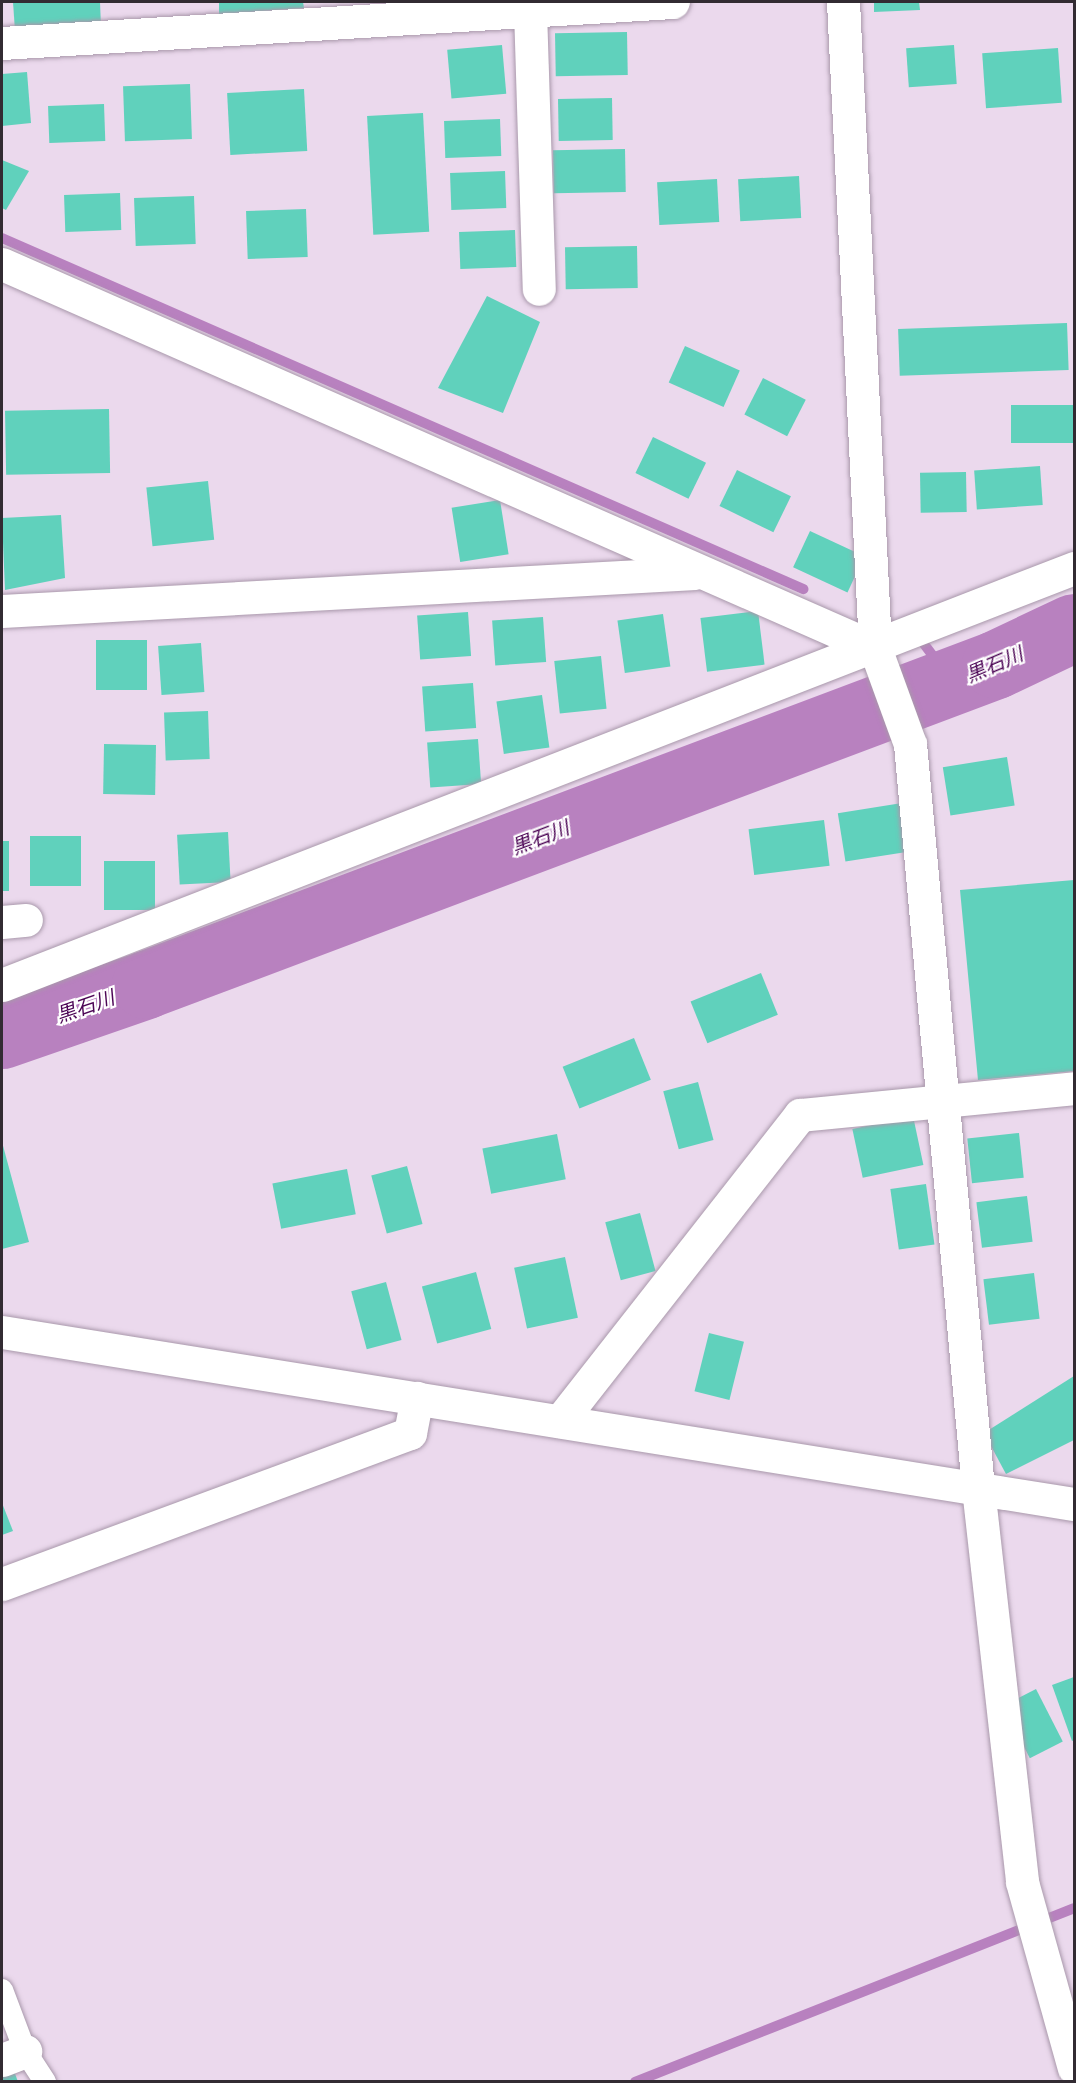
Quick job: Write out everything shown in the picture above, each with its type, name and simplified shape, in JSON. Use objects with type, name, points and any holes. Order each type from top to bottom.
[{"type":"street","points":[[2,43],[673,2]]},
{"type":"street","points":[[843,2],[875,648],[910,744],[978,1488],[1026,1906],[1074,2068]]},
{"type":"street","points":[[530,10],[539,289]]},
{"type":"street","points":[[2,264],[875,648]]},
{"type":"street","points":[[2,985],[875,648],[1074,568]]},
{"type":"street","points":[[2,610],[703,572]]},
{"type":"street","points":[[561,1421],[800,1114],[1074,1088]]},
{"type":"street","points":[[2,1332],[1074,1504]]},
{"type":"street","points":[[2,1584],[410,1433],[417,1398]]},
{"type":"lane","points":[[2,1990],[13,2055],[45,2082]]},
{"type":"building","points":[[13,2],[100,2],[101,27],[15,31]]},
{"type":"building","points":[[219,2],[303,2],[304,8],[219,14]]},
{"type":"building","points":[[874,2],[919,2],[920,10],[874,12]]},
{"type":"building","points":[[627,32],[628,75],[556,76],[555,33]]},
{"type":"building","points":[[502,45],[506,94],[451,99],[447,50]]},
{"type":"building","points":[[954,45],[957,84],[909,87],[906,48]]},
{"type":"building","points":[[1058,48],[1062,103],[986,108],[982,53]]},
{"type":"building","points":[[27,72],[31,123],[2,126],[2,74]]},
{"type":"building","points":[[190,84],[192,139],[125,141],[123,86]]},
{"type":"building","points":[[304,89],[307,151],[230,155],[227,93]]},
{"type":"building","points":[[612,98],[613,140],[559,141],[558,99]]},
{"type":"building","points":[[104,104],[105,141],[49,143],[48,106]]},
{"type":"building","points":[[423,113],[429,232],[373,235],[367,116]]},
{"type":"building","points":[[500,119],[501,156],[445,158],[444,121]]},
{"type":"building","points":[[625,149],[626,192],[554,193],[553,150]]},
{"type":"building","points":[[2,160],[29,171],[6,210],[2,208]]},
{"type":"building","points":[[505,171],[506,208],[451,210],[450,173]]},
{"type":"building","points":[[799,176],[801,218],[740,221],[738,179]]},
{"type":"building","points":[[717,179],[719,222],[659,225],[657,182]]},
{"type":"building","points":[[120,193],[121,230],[65,232],[64,195]]},
{"type":"building","points":[[194,196],[196,244],[136,246],[134,198]]},
{"type":"building","points":[[306,209],[308,257],[248,259],[246,211]]},
{"type":"building","points":[[515,230],[516,267],[460,269],[459,232]]},
{"type":"building","points":[[637,246],[638,288],[566,289],[565,247]]},
{"type":"building","points":[[487,296],[540,322],[503,413],[438,388]]},
{"type":"building","points":[[1067,323],[1069,370],[900,376],[898,329]]},
{"type":"building","points":[[685,346],[740,370],[724,407],[669,383]]},
{"type":"building","points":[[763,378],[806,400],[787,436],[744,415]]},
{"type":"building","points":[[1011,405],[1074,405],[1074,443],[1011,443]]},
{"type":"building","points":[[109,409],[110,473],[6,475],[5,411]]},
{"type":"building","points":[[653,437],[706,463],[688,499],[635,473]]},
{"type":"building","points":[[1040,466],[1043,505],[977,510],[974,471]]},
{"type":"building","points":[[737,470],[791,496],[773,532],[719,506]]},
{"type":"building","points":[[966,472],[967,512],[921,513],[920,473]]},
{"type":"building","points":[[208,481],[214,540],[153,546],[146,487]]},
{"type":"building","points":[[500,500],[509,554],[460,562],[452,508]]},
{"type":"building","points":[[61,515],[65,578],[5,590],[2,518]]},
{"type":"building","points":[[810,531],[864,556],[847,593],[793,567]]},
{"type":"building","points":[[758,611],[765,665],[707,672],[700,618]]},
{"type":"building","points":[[468,612],[471,656],[420,659],[417,616]]},
{"type":"building","points":[[663,614],[670,666],[625,673],[617,620]]},
{"type":"building","points":[[543,617],[546,662],[495,665],[492,621]]},
{"type":"building","points":[[96,640],[147,640],[147,690],[96,690]]},
{"type":"building","points":[[201,643],[204,692],[162,695],[158,646]]},
{"type":"building","points":[[601,656],[607,709],[560,714],[554,661]]},
{"type":"building","points":[[473,683],[476,728],[425,731],[422,687]]},
{"type":"building","points":[[542,695],[549,747],[504,754],[496,701]]},
{"type":"building","points":[[208,711],[210,759],[166,761],[164,713]]},
{"type":"building","points":[[478,739],[481,784],[430,787],[427,743]]},
{"type":"building","points":[[104,744],[156,745],[155,795],[103,794]]},
{"type":"building","points":[[1007,757],[1015,805],[950,816],[943,767]]},
{"type":"building","points":[[902,803],[910,851],[845,862],[838,813]]},
{"type":"building","points":[[824,820],[830,866],[754,875],[749,829]]},
{"type":"building","points":[[228,832],[231,882],[180,885],[177,835]]},
{"type":"building","points":[[30,836],[81,836],[81,886],[30,886]]},
{"type":"building","points":[[2,841],[9,841],[9,891],[2,891]]},
{"type":"building","points":[[104,861],[155,861],[155,910],[104,910]]},
{"type":"building","points":[[1074,880],[1074,1071],[978,1080],[960,890]]},
{"type":"building","points":[[761,973],[778,1015],[707,1043],[691,1001]]},
{"type":"building","points":[[634,1038],[651,1080],[579,1109],[563,1067]]},
{"type":"building","points":[[698,1082],[714,1140],[679,1149],[663,1091]]},
{"type":"building","points":[[913,1116],[923,1165],[863,1178],[852,1129]]},
{"type":"building","points":[[1019,1133],[1024,1178],[972,1183],[967,1138]]},
{"type":"building","points":[[557,1134],[566,1179],[491,1194],[482,1149]]},
{"type":"building","points":[[2,1142],[29,1242],[2,1249]]},
{"type":"building","points":[[407,1166],[423,1224],[387,1234],[371,1176]]},
{"type":"building","points":[[347,1169],[356,1214],[281,1229],[272,1184]]},
{"type":"building","points":[[926,1184],[934,1244],[899,1249],[890,1189]]},
{"type":"building","points":[[1027,1196],[1033,1242],[982,1248],[976,1202]]},
{"type":"building","points":[[640,1213],[656,1271],[621,1280],[605,1222]]},
{"type":"building","points":[[565,1257],[578,1318],[527,1328],[514,1268]]},
{"type":"building","points":[[476,1272],[491,1329],[437,1343],[422,1286]]},
{"type":"building","points":[[1034,1273],[1040,1319],[989,1325],[983,1279]]},
{"type":"building","points":[[386,1282],[402,1340],[367,1349],[351,1291]]},
{"type":"building","points":[[709,1333],[744,1342],[729,1400],[694,1391]]},
{"type":"building","points":[[1074,1376],[1074,1440],[1006,1474],[984,1433]]},
{"type":"building","points":[[2,1503],[13,1531],[2,1535]]},
{"type":"building","points":[[1074,1677],[1074,1740],[1072,1741],[1052,1685]]},
{"type":"building","points":[[1036,1689],[1063,1742],[1030,1758],[1003,1706]]},
{"type":"building","points":[[12,2065],[18,2082],[2,2082],[2,2069]]},
{"type":"waterway","points":[[2,238],[803,589]]},
{"type":"waterway","name":"黒石川","points":[[2,1035],[146,985],[996,665],[1074,628]]},
{"type":"waterway","points":[[924,644],[936,660],[996,665]]},
{"type":"waterway","points":[[635,2082],[1074,1908]]}]
